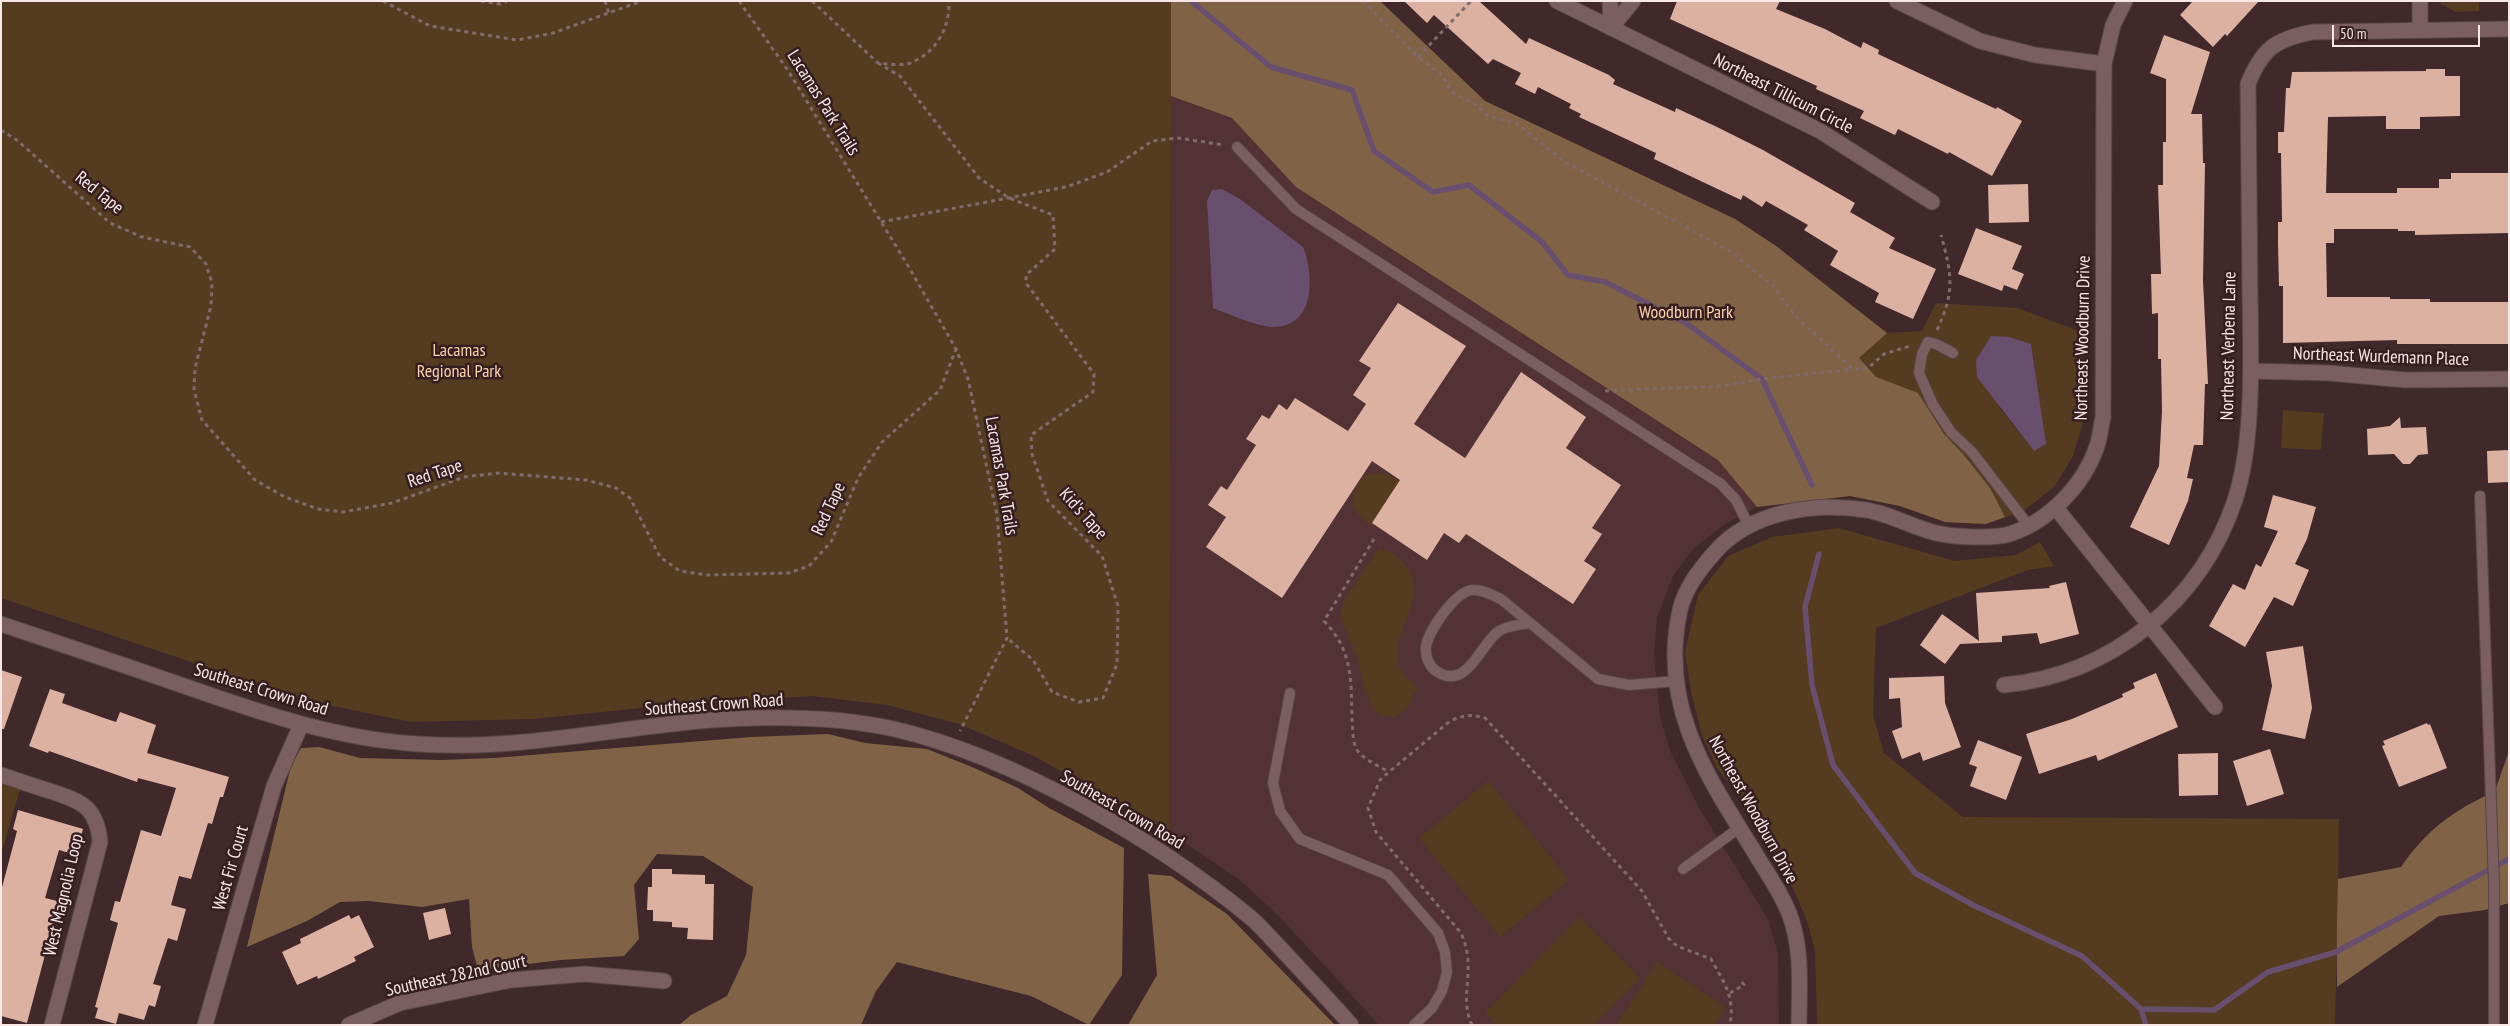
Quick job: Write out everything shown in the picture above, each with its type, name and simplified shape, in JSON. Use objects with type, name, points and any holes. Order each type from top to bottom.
[{"type":"street","name":"Northeast Tillicum Circle","points":[[1557,1],[1820,131],[1932,202]]},
{"type":"street","points":[[1610,1],[1611,28]]},
{"type":"street","points":[[1611,28],[1634,1]]},
{"type":"street","points":[[1897,1],[1980,41],[2035,55],[2104,64]]},
{"type":"street","name":"Northeast Woodburn Drive","points":[[1799,1025],[1799,946],[1788,912],[1700,762],[1683,719],[1674,652],[1676,626],[1683,597],[1702,567],[1726,540],[1749,526],[1770,517],[1803,509],[1866,510],[1903,520],[1939,534],[1968,536],[2007,535],[2028,526],[2056,508],[2084,474],[2098,445],[2102,417],[2104,64],[2113,25],[2125,1]]},
{"type":"street","points":[[2420,1],[2420,30]]},
{"type":"street","name":"Northeast Verbena Lane","points":[[2004,685],[2034,682],[2065,673],[2102,657],[2150,626],[2184,590],[2214,547],[2235,499],[2244,453],[2251,372],[2248,84],[2256,62],[2269,48],[2290,36],[2313,32],[2509,29]]},
{"type":"street","name":"Northeast Wurdemann Place","points":[[2251,372],[2329,373],[2404,380],[2509,379]]},
{"type":"street","points":[[2056,508],[2215,707]]},
{"type":"street","name":"Southeast Crown Road","points":[[1,624],[300,725],[377,740],[463,746],[545,742],[676,725],[752,718],[802,718],[890,728],[952,746],[1070,799],[1141,839],[1180,864],[1253,919],[1351,1025]]},
{"type":"street","name":"West Fir Court","points":[[205,1025],[274,786],[300,725]]},
{"type":"street","name":"West Magnolia Loop","points":[[1,775],[77,800],[94,817],[98,829],[100,842],[52,1025]]},
{"type":"street","name":"Southeast 282nd Court","points":[[349,1025],[400,1003],[511,980],[585,974],[664,981]]},
{"type":"lane","points":[[1237,148],[1296,209],[1721,484],[1736,500],[1749,526]]},
{"type":"lane","points":[[1953,353],[1928,342],[1922,354],[1919,373],[1933,405],[1950,432],[1972,452],[2028,526]]},
{"type":"lane","points":[[2480,496],[2494,884],[2494,1025]]},
{"type":"lane","points":[[1529,623],[1502,629],[1488,640],[1471,667],[1457,675],[1442,674],[1430,664],[1426,656],[1428,640],[1452,601],[1461,593],[1473,590],[1484,591],[1500,599],[1598,679],[1629,685],[1677,681]]},
{"type":"lane","points":[[1290,693],[1273,783],[1280,811],[1300,839],[1388,875],[1438,934],[1442,943],[1447,972],[1442,991],[1432,1008],[1414,1025]]},
{"type":"lane","points":[[1683,869],[1739,828]]},
{"type":"path","points":[[383,1],[430,26],[517,40],[553,33],[642,1]]},
{"type":"path","points":[[481,1],[500,4],[507,1]]},
{"type":"path","points":[[606,1],[609,14]]},
{"type":"path","name":"Lacamas Park Trails","points":[[739,1],[787,70],[881,222],[956,349],[968,379],[997,515],[1007,638]]},
{"type":"path","points":[[812,1],[878,63],[900,76],[979,178],[1009,198]]},
{"type":"path","points":[[878,63],[908,64],[924,55],[940,39],[949,17],[949,1]]},
{"type":"path","points":[[1363,1],[1418,56],[1442,75],[1452,92],[1474,104],[1490,117],[1516,124],[1565,162],[1730,251],[1773,286],[1796,317],[1853,369]]},
{"type":"path","points":[[1418,56],[1471,1]]},
{"type":"path","name":"Red Tape","points":[[1,130],[18,141],[110,223],[142,237],[190,247],[206,264],[212,283],[211,306],[195,368],[194,390],[202,420],[255,480],[285,497],[318,509],[343,512],[392,503],[464,477],[498,473],[586,480],[616,488],[630,498],[660,557],[680,570],[708,575],[789,573],[809,566],[831,542],[858,478],[882,442],[940,390],[956,349]]},
{"type":"path","points":[[881,222],[1066,187],[1107,172],[1152,141],[1178,138],[1237,148]]},
{"type":"path","name":"Kid's Tape","points":[[1007,638],[1033,660],[1052,692],[1079,702],[1103,698],[1117,664],[1118,606],[1102,556],[1048,501],[1032,454],[1031,435],[1093,392],[1094,374],[1026,284],[1026,275],[1055,249],[1053,215],[1009,198]]},
{"type":"path","points":[[1581,392],[1721,386],[1762,379],[1868,368],[1884,354],[1895,349],[1928,342],[1936,332],[1951,295],[1948,262],[1941,235]]},
{"type":"path","points":[[1374,539],[1324,621],[1345,649],[1350,669],[1353,736],[1357,749],[1364,757],[1389,772]]},
{"type":"path","points":[[952,746],[1007,638]]},
{"type":"path","points":[[1472,1025],[1467,1015],[1466,1004],[1469,965],[1467,948],[1461,933],[1376,832],[1371,822],[1368,808],[1380,780],[1450,721],[1462,715],[1474,715],[1485,718],[1642,891],[1669,939],[1677,946],[1711,959],[1730,993],[1733,1008],[1730,1025]]},
{"type":"path","points":[[1730,993],[1744,986],[1742,982]]},
{"type":"shaded area","points":[[1171,96],[1232,118],[1296,187],[1718,460],[1757,507],[1725,524],[1693,549],[1674,574],[1657,618],[1654,654],[1660,717],[1671,753],[1698,806],[1768,919],[1778,954],[1779,1025],[1379,1025],[1278,915],[1241,881],[1169,832]]},
{"type":"shaded area","points":[[1222,189],[1240,199],[1303,247],[1309,271],[1309,296],[1305,308],[1299,317],[1289,324],[1269,327],[1213,308],[1207,201],[1212,190]]},
{"type":"shaded area","points":[[1991,336],[2009,337],[2031,344],[2046,444],[2034,451],[1977,377],[1976,360]]},
{"type":"green space","name":"Lacamas Regional Park","points":[[1,1],[1380,1],[1485,101],[1735,219],[1776,246],[1887,333],[1922,331],[1936,303],[2017,308],[2082,332],[2084,419],[2073,456],[2055,486],[2024,511],[1986,524],[1945,522],[1900,506],[1850,496],[1757,507],[1718,460],[1296,187],[1232,118],[1171,96],[1169,832],[1034,756],[959,724],[887,705],[812,696],[651,707],[533,719],[410,722],[304,700],[1,598]],"holes":[[[2031,344],[2035,368],[2034,451],[1999,407]]]},
{"type":"green space","name":"Woodburn Park","points":[[1171,1],[1380,1],[1485,101],[1735,219],[1776,246],[1887,333],[1859,358],[1876,377],[1918,393],[1944,434],[1990,488],[2005,517],[1986,524],[1945,522],[1900,506],[1850,496],[1757,507],[1718,460],[1296,187],[1232,118],[1171,96]]},
{"type":"green space","points":[[2441,1],[2479,1],[2479,11],[2456,12],[2441,4]]},
{"type":"green space","points":[[2283,410],[2324,413],[2321,450],[2281,448]]},
{"type":"green space","points":[[1378,473],[1389,475],[1400,482],[1372,526],[1359,514],[1353,503],[1356,490],[1364,475]]},
{"type":"green space","points":[[1839,528],[1955,561],[2016,555],[2040,542],[2054,566],[2028,570],[1876,628],[1873,716],[1884,753],[1963,817],[2339,819],[2335,1025],[1817,1025],[1815,950],[1806,918],[1783,867],[1754,824],[1742,799],[1717,768],[1702,735],[1691,692],[1685,652],[1698,595],[1728,556],[1772,537]]},
{"type":"green space","points":[[1379,548],[1399,559],[1410,572],[1414,586],[1408,615],[1398,645],[1398,659],[1403,673],[1417,687],[1408,708],[1395,717],[1381,716],[1372,708],[1364,688],[1358,660],[1340,616],[1344,600]]},
{"type":"green space","points":[[828,734],[865,743],[927,749],[1018,788],[1049,808],[1124,848],[1122,975],[1089,1025],[1031,996],[897,962],[876,991],[861,1025],[679,1025],[691,1015],[727,996],[746,955],[753,887],[703,856],[657,854],[634,885],[639,939],[624,956],[561,960],[478,970],[472,947],[469,899],[422,907],[369,901],[340,902],[307,921],[247,947],[291,766],[301,748],[319,747],[360,758],[441,760],[494,758],[751,737]]},
{"type":"green space","points":[[2509,751],[2509,903],[2485,910],[2439,916],[2337,987],[2337,934],[2335,1025],[2339,819],[2338,879],[2401,867],[2421,841],[2442,822],[2466,806],[2495,791]]},
{"type":"green space","points":[[1488,781],[1569,880],[1500,937],[1419,838]]},
{"type":"green space","points":[[1,782],[20,790],[1,855]]},
{"type":"green space","points":[[1148,874],[1171,876],[1227,914],[1335,1025],[1128,1025],[1157,975]]},
{"type":"green space","points":[[1579,917],[1640,978],[1594,1025],[1497,1025],[1485,1013]]},
{"type":"green space","points":[[1657,962],[1726,1007],[1714,1025],[1616,1025]]},
{"type":"building","points":[[1404,1],[1479,1],[1526,44],[1529,38],[1609,75],[1615,80],[1613,84],[1675,112],[1676,108],[1715,126],[1763,150],[1855,203],[1850,212],[1895,238],[1889,248],[1936,269],[1913,319],[1875,302],[1879,293],[1830,265],[1838,251],[1804,230],[1808,225],[1766,201],[1762,207],[1743,195],[1741,200],[1654,159],[1656,153],[1579,117],[1581,114],[1569,108],[1571,104],[1538,87],[1535,94],[1515,84],[1521,73],[1493,59],[1488,64],[1434,15],[1427,23]]},
{"type":"building","points":[[1677,1],[1780,1],[1776,9],[1825,29],[1861,48],[1863,42],[1879,50],[1878,54],[1996,109],[1997,107],[2022,121],[1992,176],[1949,152],[1948,154],[1898,129],[1895,135],[1860,118],[1864,111],[1816,89],[1817,86],[1670,19]]},
{"type":"building","points":[[2193,1],[2259,1],[2227,36],[2225,34],[2213,47],[2180,15]]},
{"type":"building","points":[[2164,35],[2210,52],[2191,114],[2202,114],[2203,163],[2205,163],[2203,280],[2208,384],[2205,384],[2203,445],[2194,445],[2187,478],[2193,479],[2188,501],[2169,545],[2130,527],[2159,466],[2162,411],[2161,359],[2158,359],[2158,313],[2152,314],[2151,274],[2161,274],[2158,185],[2163,185],[2163,142],[2166,142],[2166,79],[2150,73]]},
{"type":"building","points":[[2426,69],[2445,69],[2445,76],[2460,76],[2460,116],[2420,117],[2420,129],[2386,129],[2386,116],[2328,117],[2326,193],[2397,193],[2397,188],[2439,188],[2439,179],[2451,179],[2451,173],[2509,173],[2509,233],[2415,235],[2415,231],[2398,231],[2398,229],[2334,229],[2334,243],[2326,243],[2327,297],[2390,297],[2390,299],[2430,299],[2430,302],[2509,302],[2509,344],[2397,344],[2397,340],[2283,343],[2283,286],[2279,286],[2278,244],[2278,222],[2282,222],[2281,153],[2278,153],[2278,132],[2284,132],[2286,88],[2290,88],[2292,72],[2426,71]]},
{"type":"building","points":[[2028,184],[2029,222],[1989,223],[1988,185]]},
{"type":"building","points":[[1976,228],[2022,246],[2012,269],[2024,274],[2017,290],[2004,285],[2002,291],[1958,274]]},
{"type":"building","points":[[1398,303],[1466,346],[1414,424],[1465,458],[1521,372],[1586,417],[1566,448],[1621,485],[1592,528],[1602,534],[1584,561],[1596,569],[1573,604],[1466,534],[1459,543],[1444,533],[1427,560],[1372,523],[1400,480],[1372,461],[1282,598],[1206,547],[1226,517],[1208,505],[1221,486],[1227,490],[1256,445],[1246,439],[1262,415],[1269,419],[1279,404],[1287,410],[1295,398],[1348,431],[1366,404],[1353,395],[1371,368],[1359,361]]},
{"type":"building","points":[[2400,417],[2401,428],[2426,427],[2428,454],[2418,455],[2410,464],[2403,464],[2394,454],[2368,455],[2367,429],[2390,426]]},
{"type":"building","points":[[2509,450],[2509,482],[2488,483],[2487,451]]},
{"type":"building","points":[[2273,495],[2316,507],[2307,539],[2295,564],[2309,570],[2293,606],[2274,597],[2245,647],[2209,626],[2233,584],[2245,590],[2256,564],[2261,567],[2278,531],[2264,527]]},
{"type":"building","points":[[2066,582],[2079,634],[2040,644],[2037,633],[2002,636],[2002,642],[1960,644],[1945,664],[1920,645],[1942,614],[1979,641],[1976,593],[2050,588],[2049,586]]},
{"type":"building","points":[[2303,646],[2312,708],[2305,739],[2262,730],[2272,686],[2266,652]]},
{"type":"building","points":[[1,670],[22,677],[4,729],[1,729]]},
{"type":"building","points":[[2156,673],[2178,727],[2098,761],[2096,755],[2039,774],[2026,734],[2072,719],[2123,697],[2122,694],[2135,688],[2133,683]]},
{"type":"building","points":[[1944,676],[1945,703],[1961,747],[1923,761],[1920,752],[1902,759],[1892,731],[1902,727],[1900,698],[1889,699],[1889,678]]},
{"type":"building","points":[[50,689],[65,694],[62,703],[104,718],[116,722],[120,712],[156,725],[147,753],[229,777],[223,797],[220,797],[212,824],[208,823],[191,879],[179,876],[171,905],[186,909],[177,941],[168,938],[153,984],[161,986],[155,1007],[149,1005],[144,1020],[119,1013],[116,1024],[95,1018],[98,1008],[95,1007],[118,923],[110,920],[115,901],[120,902],[141,830],[161,836],[176,788],[138,778],[137,782],[49,751],[48,753],[29,746]]},
{"type":"building","points":[[2427,723],[2428,725],[2430,724],[2447,768],[2399,787],[2382,746],[2385,745],[2383,741]]},
{"type":"building","points":[[1978,740],[2022,757],[2006,800],[1970,786],[1977,767],[1969,764]]},
{"type":"building","points":[[2270,749],[2284,794],[2247,806],[2233,761]]},
{"type":"building","points":[[2218,753],[2218,795],[2179,796],[2178,754]]},
{"type":"building","points":[[18,810],[83,829],[76,855],[59,850],[45,898],[61,902],[57,917],[55,917],[27,1023],[1,1016],[1,891],[17,831],[13,829]]},
{"type":"building","points":[[652,869],[672,869],[672,874],[705,875],[705,884],[714,884],[713,940],[687,939],[688,928],[672,927],[672,922],[653,921],[653,910],[647,910],[648,887],[652,887]]},
{"type":"building","points":[[445,908],[451,934],[429,940],[423,913]]},
{"type":"building","points":[[349,915],[351,919],[359,915],[374,947],[354,957],[356,961],[318,979],[317,976],[297,985],[282,952],[301,943],[300,939]]},
{"type":"waterway","points":[[1191,1],[1271,67],[1352,90],[1374,151],[1433,192],[1469,185],[1542,242],[1568,275],[1605,282],[1686,323],[1762,379],[1812,485]]},
{"type":"waterway","points":[[1819,554],[1805,607],[1812,685],[1833,765],[1915,873],[1973,905],[2082,956],[2141,1009],[2146,1025]]},
{"type":"waterway","points":[[2141,1009],[2214,1010],[2268,972],[2336,952],[2509,859]]}]
